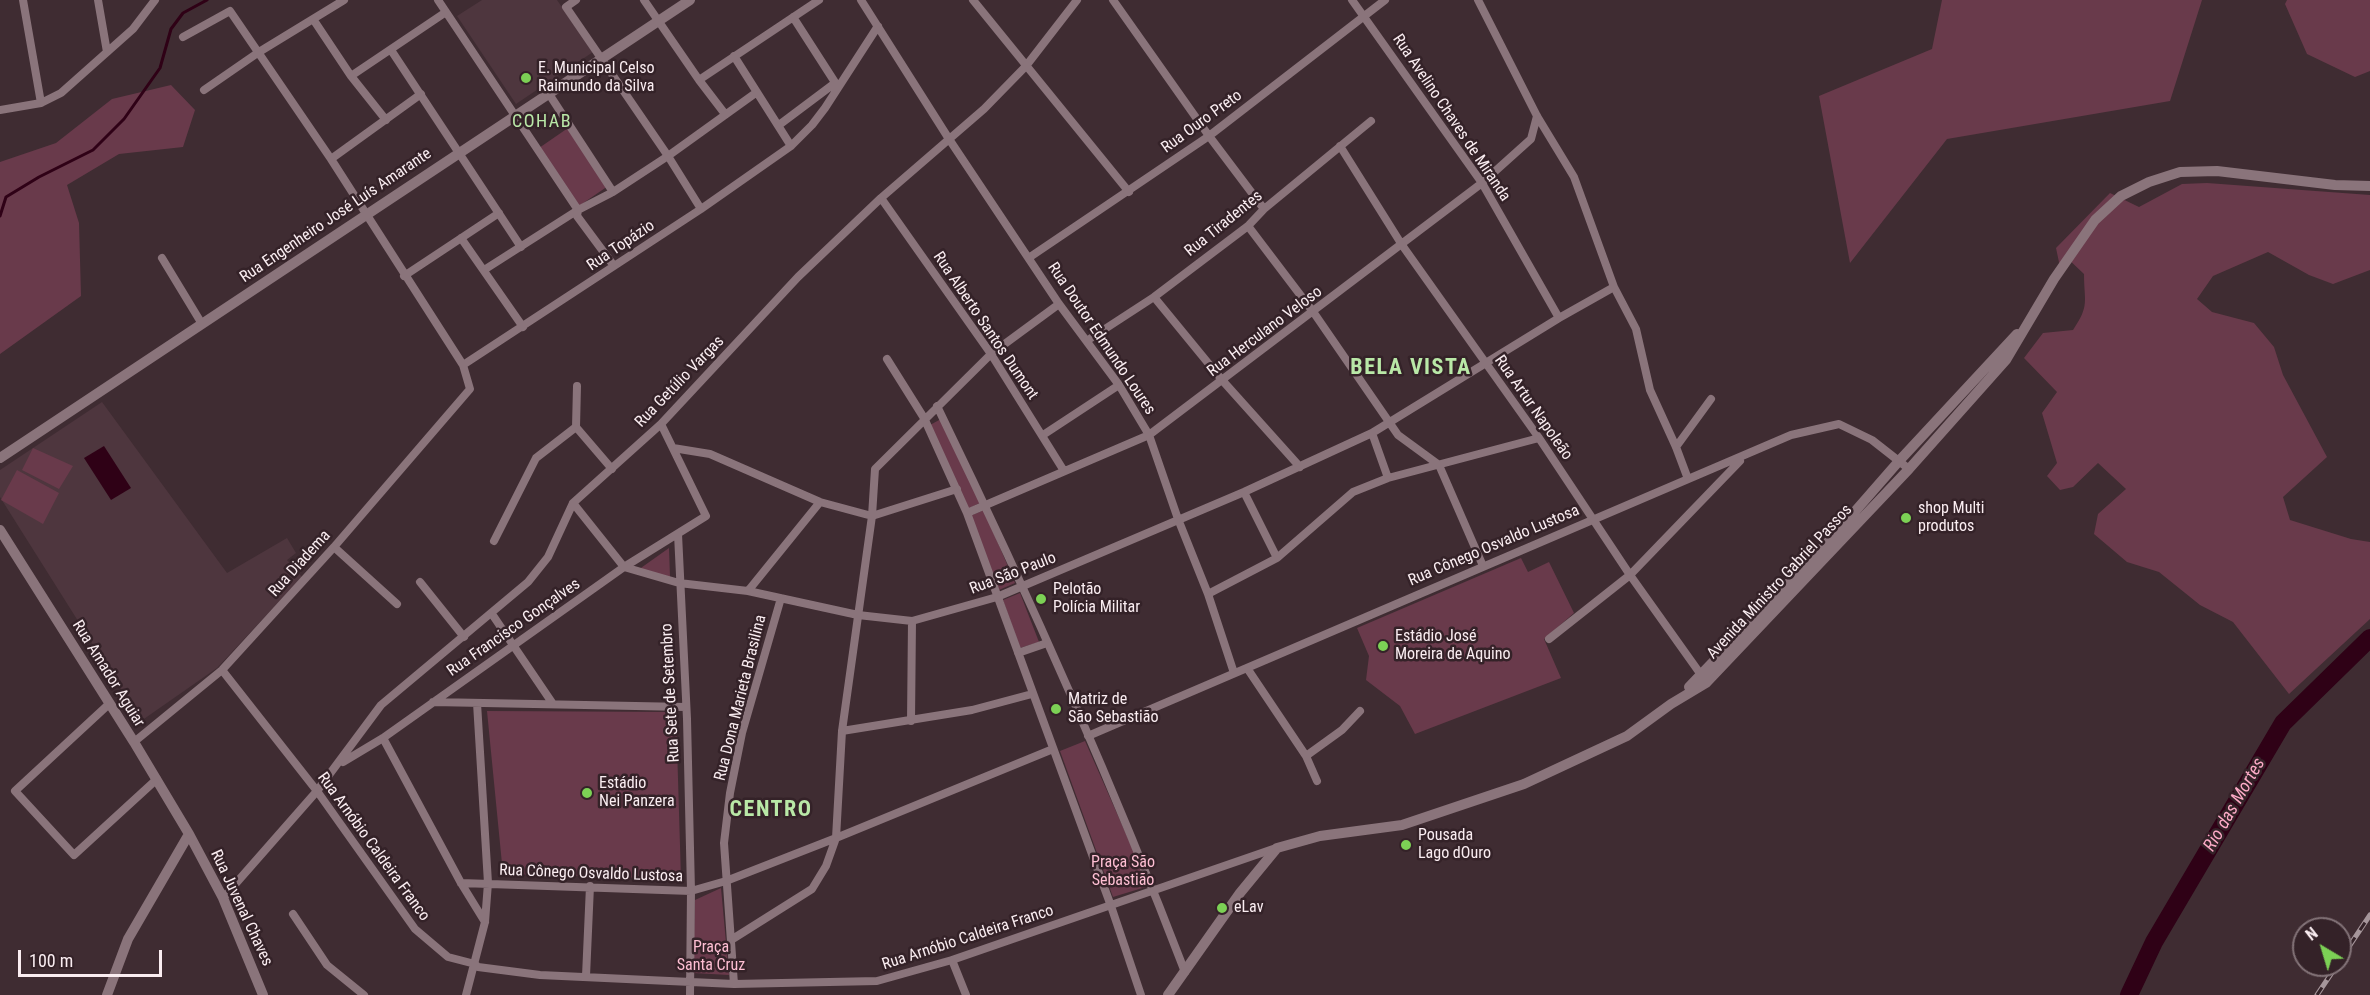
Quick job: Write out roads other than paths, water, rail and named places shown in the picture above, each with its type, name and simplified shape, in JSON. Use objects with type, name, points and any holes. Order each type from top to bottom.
[{"type":"main road","name":"Rua Engenheiro José Luís Amarante","points":[[0,458],[690,0]]},
{"type":"main road","name":"Avenida Ministro Gabriel Passos","points":[[1277,848],[1320,836],[1402,825],[1524,784],[1627,736],[1704,680],[1787,591],[1909,469],[2006,360],[2054,279],[2095,220],[2121,196],[2149,182],[2180,172],[2217,171],[2335,185],[2370,186]]},
{"type":"main road","points":[[1787,591],[1899,460],[2029,322]]},
{"type":"main road","name":"Rua Amador Aguiar","points":[[0,530],[134,742],[189,834]]},
{"type":"main road","points":[[107,995],[128,939],[189,834]]},
{"type":"main road","name":"Rua Juvenal Chaves","points":[[189,834],[223,898],[262,995]]},
{"type":"main road","points":[[1168,995],[1240,893],[1277,848]]},
{"type":"street","points":[[23,0],[41,103]]},
{"type":"street","points":[[98,0],[107,52]]},
{"type":"street","points":[[0,110],[41,103],[61,93],[133,29],[155,0]]},
{"type":"street","points":[[204,90],[259,52],[344,0]]},
{"type":"street","points":[[438,0],[578,210],[577,216],[614,266]]},
{"type":"street","points":[[576,0],[566,7],[668,156],[701,209]]},
{"type":"street","points":[[644,0],[725,114]]},
{"type":"street","points":[[699,80],[819,0]]},
{"type":"street","name":"Rua Doutor Edmundo Loures","points":[[861,0],[949,139],[1030,257],[1059,304],[1088,340],[1119,385],[1149,435],[1178,519],[1208,594],[1234,673]]},
{"type":"street","points":[[973,0],[1129,192]]},
{"type":"street","name":"Rua Getúlio Vargas","points":[[223,898],[317,791],[381,705],[528,582],[548,557],[573,503],[661,424],[798,277],[880,198],[984,109],[1026,66],[1077,0]]},
{"type":"street","points":[[1113,0],[1209,136],[1264,209]]},
{"type":"street","name":"Rua Avelino Chaves de Miranda","points":[[1352,0],[1482,183],[1559,318]]},
{"type":"street","name":"Rua Ouro Preto","points":[[1030,257],[1209,136],[1385,0]]},
{"type":"street","points":[[1478,0],[1537,116],[1574,177],[1614,287],[1636,329],[1650,390],[1688,479]]},
{"type":"street","points":[[183,37],[230,11],[332,159],[404,276],[463,365]]},
{"type":"street","points":[[351,76],[446,12]]},
{"type":"street","points":[[779,125],[837,85],[793,17]]},
{"type":"street","points":[[313,19],[351,76],[386,120]]},
{"type":"street","name":"Rua Topázio","points":[[463,365],[701,209],[791,146],[812,125],[878,26]]},
{"type":"street","points":[[391,50],[521,247]]},
{"type":"street","points":[[734,56],[791,146]]},
{"type":"street","points":[[484,270],[578,210],[613,192],[668,156],[757,92]]},
{"type":"street","points":[[332,159],[421,94]]},
{"type":"street","points":[[549,94],[613,192]]},
{"type":"street","name":"Rua Herculano Veloso","points":[[967,513],[1149,435],[1314,313],[1482,183],[1531,139],[1537,116]]},
{"type":"street","name":"Rua Tiradentes","points":[[1088,340],[1154,297],[1248,226],[1264,209],[1371,121]]},
{"type":"street","name":"Rua Artur Napoleão","points":[[1340,146],[1402,245],[1539,438],[1630,575],[1704,680]]},
{"type":"street","name":"Rua Alberto Santos Dumont","points":[[880,198],[991,354],[1064,471]]},
{"type":"street","points":[[404,276],[499,213]]},
{"type":"street","points":[[1248,226],[1314,313],[1389,424],[1398,435],[1439,465],[1483,566]]},
{"type":"street","points":[[461,238],[523,327]]},
{"type":"street","points":[[162,258],[201,324]]},
{"type":"street","name":"Rua São Paulo","points":[[624,567],[679,583],[748,591],[858,615],[912,621],[997,597],[1244,492],[1372,433],[1559,318],[1614,287]]},
{"type":"street","points":[[1154,297],[1222,380],[1300,467]]},
{"type":"street","points":[[731,940],[813,890],[826,867],[836,838],[842,731],[872,516],[874,469],[991,354],[1059,304]]},
{"type":"street","points":[[887,359],[924,418],[967,513],[1142,995]]},
{"type":"street","name":"Rua Diadema","points":[[134,742],[222,670],[334,547],[470,389],[463,365]]},
{"type":"street","points":[[1043,435],[1119,385]]},
{"type":"street","points":[[577,386],[576,427],[612,469]]},
{"type":"street","points":[[1676,447],[1711,399]]},
{"type":"street","points":[[937,406],[985,505],[1126,820],[1185,972]]},
{"type":"street","points":[[661,424],[673,448],[710,454],[820,502],[872,516],[957,489]]},
{"type":"street","name":"Rua Cônego Osvaldo Lustosa","points":[[1088,736],[1791,435],[1839,424],[1872,440],[1909,469]]},
{"type":"street","points":[[494,541],[536,458],[576,427]]},
{"type":"street","points":[[1372,433],[1388,478]]},
{"type":"street","points":[[1208,594],[1277,558],[1353,492],[1388,478],[1539,438]]},
{"type":"street","name":"Rua Francisco Gonçalves","points":[[339,764],[383,738],[624,567],[706,516],[673,448]]},
{"type":"street","points":[[1549,639],[1630,575],[1743,457]]},
{"type":"street","points":[[1244,492],[1277,558]]},
{"type":"street","points":[[748,591],[820,502]]},
{"type":"street","points":[[573,503],[624,567]]},
{"type":"street","name":"Rua Sete de Setembro","points":[[678,534],[691,891],[690,995]]},
{"type":"street","points":[[334,547],[397,604]]},
{"type":"street","points":[[420,582],[464,637]]},
{"type":"street","name":"Rua Dona Marieta Brasilina","points":[[734,984],[724,843],[742,733],[781,598]]},
{"type":"street","points":[[492,614],[553,704]]},
{"type":"street","points":[[911,722],[912,621]]},
{"type":"street","points":[[1018,653],[1047,643]]},
{"type":"street","points":[[1247,668],[1306,756],[1317,781]]},
{"type":"street","name":"Rua Arnóbio Caldeira Franco","points":[[222,670],[317,791],[415,929],[448,957],[475,964],[478,968],[540,975],[734,984],[877,981],[952,960],[1277,848]]},
{"type":"street","points":[[842,731],[911,722],[972,710],[1032,694]]},
{"type":"street","points":[[433,702],[686,707]]},
{"type":"street","points":[[466,995],[485,922],[488,884],[477,703]]},
{"type":"street","points":[[109,704],[15,791],[74,855],[157,779]]},
{"type":"street","points":[[1306,756],[1342,730],[1360,711]]},
{"type":"street","points":[[383,738],[461,883],[485,922]]},
{"type":"street","name":"Rua Cônego Osvaldo Lustosa","points":[[461,883],[691,891],[726,881],[836,838],[1053,749]]},
{"type":"street","points":[[586,976],[590,886]]},
{"type":"street","points":[[293,914],[327,965],[364,995]]},
{"type":"street","points":[[952,960],[966,995]]},
{"type":"waterway","points":[[0,216],[6,197],[39,177],[93,150],[124,119],[160,68],[171,29],[183,13],[207,0]]},
{"type":"waterway","name":"Rio das Mortes","points":[[2129,995],[2154,942],[2283,723],[2370,638]]},
{"type":"railway","points":[[2352,942],[2370,915]]},
{"type":"railway","points":[[2317,995],[2329,977]]},
{"type":"place","name":"E. Municipal Celso Raimundo da Silva","points":[[526,78]]},
{"type":"place","name":"shop Multi produtos","points":[[1906,518]]},
{"type":"place","name":"Pelotão Polícia Militar","points":[[1041,599]]},
{"type":"place","name":"Estádio José Moreira de Aquino","points":[[1383,646]]},
{"type":"place","name":"Matriz de São Sebastião","points":[[1056,709]]},
{"type":"place","name":"Estádio Nei Panzera","points":[[587,793]]},
{"type":"place","name":"Pousada Lago dOuro","points":[[1406,845]]},
{"type":"place","name":"eLav","points":[[1222,908]]},
{"type":"district","name":"COHAB","points":[[542,122]]},
{"type":"district","name":"BELA VISTA","points":[[1411,368]]},
{"type":"district","name":"CENTRO","points":[[771,810]]},
{"type":"park label","name":"Praça São Sebastião","points":[[1123,872]]},
{"type":"park label","name":"Praça Santa Cruz","points":[[711,957]]}]
